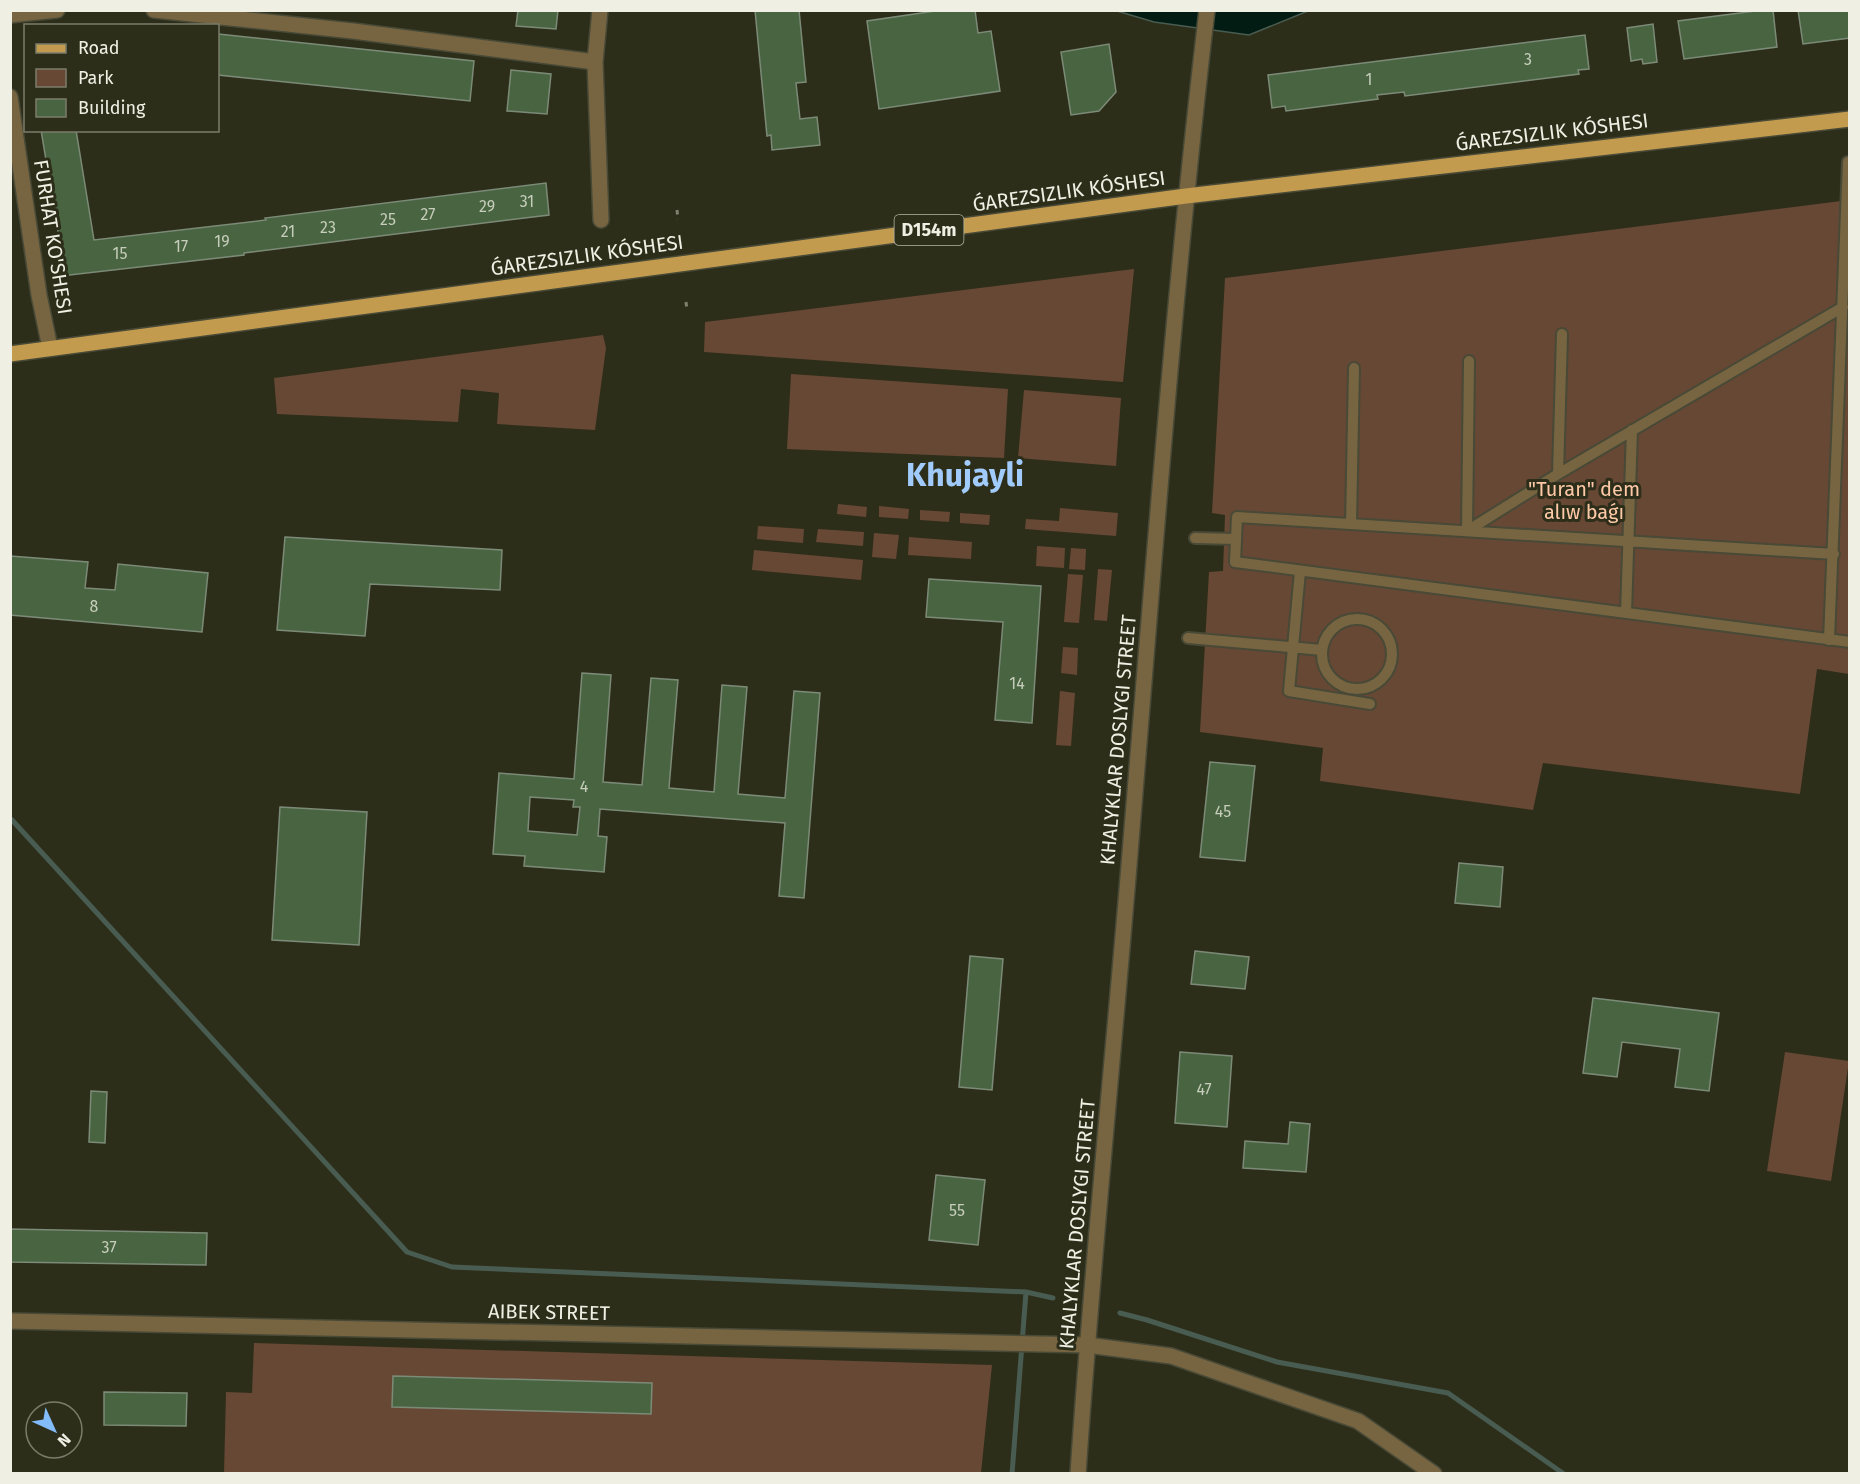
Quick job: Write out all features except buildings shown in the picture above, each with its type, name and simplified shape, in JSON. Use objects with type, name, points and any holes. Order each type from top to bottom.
[{"type":"main road","name":"ǴAREZSIZLIK KÓSHESI","points":[[10,354],[1186,196],[1850,119]]},
{"type":"street","points":[[10,15],[57,10]]},
{"type":"street","points":[[154,10],[353,31],[595,62]]},
{"type":"street","points":[[600,10],[595,62],[601,220]]},
{"type":"street","name":"KHALYKLAR DOSLYGI STREET","points":[[1078,1473],[1179,253],[1207,10]]},
{"type":"street","name":"FURHAT KO'SHESI","points":[[10,97],[39,296],[50,348]]},
{"type":"street","points":[[1829,640],[1848,162]]},
{"type":"street","points":[[1467,531],[1558,474],[1843,307]]},
{"type":"street","points":[[1558,474],[1562,334]]},
{"type":"street","points":[[1467,531],[1469,361]]},
{"type":"street","points":[[1351,524],[1354,368]]},
{"type":"street","points":[[1626,613],[1632,430]]},
{"type":"street","points":[[1834,554],[1237,517],[1235,562],[1850,642]]},
{"type":"street","points":[[1195,538],[1236,539]]},
{"type":"street","points":[[1300,571],[1289,691],[1370,704]]},
{"type":"street","points":[[1352,619],[1363,619],[1384,630],[1393,652],[1386,675],[1377,684],[1366,689],[1354,690],[1343,687],[1326,672],[1322,650],[1325,639],[1341,623],[1352,619]]},
{"type":"street","points":[[1188,638],[1322,650]]},
{"type":"street","points":[[1352,702],[1354,690]]},
{"type":"street","name":"AIBEK STREET","points":[[10,1321],[1087,1345],[1171,1356],[1358,1421],[1434,1473]]},
{"type":"path","points":[[677,210],[678,219]]},
{"type":"path","points":[[686,302],[687,310]]},
{"type":"green space","name":"\"Turan\" dem alıw baǵı","points":[[1849,200],[1849,674],[1817,669],[1800,794],[1543,763],[1533,810],[1320,781],[1323,748],[1200,732],[1209,572],[1223,571],[1225,515],[1212,513],[1225,278]]},
{"type":"green space","points":[[1134,269],[1123,382],[704,352],[705,322]]},
{"type":"green space","points":[[603,335],[606,348],[595,430],[497,424],[499,393],[461,389],[458,422],[277,414],[274,378]]},
{"type":"green space","points":[[791,374],[1008,389],[1004,458],[787,449]]},
{"type":"green space","points":[[1024,390],[1121,398],[1116,466],[1018,458]]},
{"type":"green space","points":[[838,504],[867,507],[866,517],[837,514]]},
{"type":"green space","points":[[879,506],[909,509],[908,519],[879,517]]},
{"type":"green space","points":[[1060,508],[1118,513],[1116,536],[1025,529],[1026,519],[1059,521]]},
{"type":"green space","points":[[920,510],[950,512],[949,522],[920,520]]},
{"type":"green space","points":[[960,513],[990,515],[989,525],[960,523]]},
{"type":"green space","points":[[758,526],[804,529],[803,543],[757,539]]},
{"type":"green space","points":[[818,529],[864,532],[863,546],[816,542]]},
{"type":"green space","points":[[874,533],[899,535],[896,559],[872,557]]},
{"type":"green space","points":[[909,537],[972,542],[971,559],[908,555]]},
{"type":"green space","points":[[1037,546],[1065,548],[1064,568],[1036,566]]},
{"type":"green space","points":[[1071,548],[1086,549],[1085,570],[1069,569]]},
{"type":"green space","points":[[754,550],[863,560],[861,580],[752,570]]},
{"type":"green space","points":[[1098,569],[1112,570],[1107,621],[1094,620]]},
{"type":"green space","points":[[1068,574],[1083,575],[1079,623],[1064,622]]},
{"type":"green space","points":[[1063,647],[1078,648],[1077,675],[1061,673]]},
{"type":"green space","points":[[1060,691],[1075,693],[1071,746],[1056,745]]},
{"type":"green space","points":[[1785,1052],[1849,1061],[1831,1181],[1767,1171]]},
{"type":"green space","points":[[254,1343],[992,1365],[981,1473],[224,1474],[226,1392],[252,1393]]},
{"type":"shaded area","points":[[1117,11],[1308,11],[1249,35],[1154,22]]},
{"type":"waterway","points":[[12,820],[407,1252],[452,1267],[1026,1292],[1053,1298]]},
{"type":"waterway","points":[[1012,1474],[1026,1292]]},
{"type":"waterway","points":[[1120,1313],[1277,1362],[1448,1393],[1564,1474]]},
{"type":"district","name":"Khujayli","points":[[965,475]]}]
